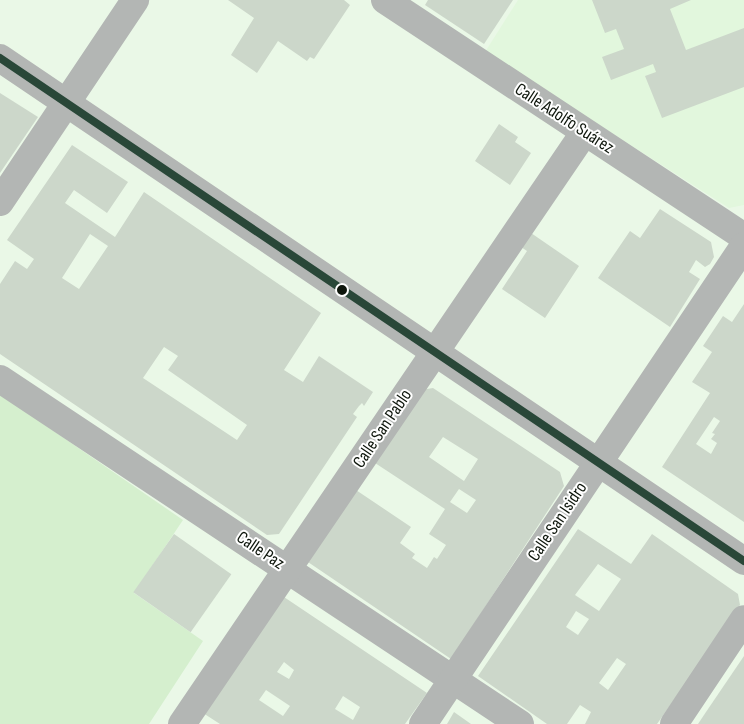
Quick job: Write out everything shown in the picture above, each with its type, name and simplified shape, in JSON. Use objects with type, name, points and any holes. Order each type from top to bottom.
[{"type":"street","points":[[0,202],[136,0]]},
{"type":"street","name":"Calle Adolfo Suárez","points":[[385,0],[744,237]]},
{"type":"street","points":[[0,58],[744,561]]},
{"type":"street","name":"Calle San Pablo","points":[[182,724],[584,133]]},
{"type":"street","name":"Calle San Isidro","points":[[424,724],[744,246]]},
{"type":"street","name":"Calle Paz","points":[[0,379],[520,724]]},
{"type":"street","points":[[674,724],[744,619]]},
{"type":"shaded area","points":[[518,0],[744,0],[744,205],[729,208],[485,52]]},
{"type":"shaded area","points":[[0,394],[183,520],[134,593],[203,641],[149,724],[0,724]]},
{"type":"building","points":[[228,0],[344,0],[350,5],[314,59],[310,57],[307,61],[278,41],[257,73],[231,55],[254,18]]},
{"type":"building","points":[[428,0],[513,0],[484,44],[425,5]]},
{"type":"building","points":[[592,0],[691,0],[670,9],[686,50],[744,28],[744,87],[662,118],[645,76],[656,72],[653,64],[611,80],[602,57],[624,49],[616,29],[605,33]]},
{"type":"building","points":[[0,93],[38,117],[0,173]]},
{"type":"building","points":[[499,124],[518,137],[515,142],[531,153],[510,185],[475,161]]},
{"type":"building","points":[[72,145],[128,182],[107,213],[74,190],[65,203],[115,237],[144,192],[321,313],[284,370],[303,382],[319,356],[373,392],[364,406],[362,403],[353,414],[357,417],[279,534],[267,535],[0,354],[0,284],[15,261],[27,269],[34,259],[7,240]],"holes":[[[90,234],[108,246],[79,289],[62,278]],[[164,347],[178,356],[168,370],[247,425],[237,440],[143,378]]]},
{"type":"building","points":[[660,209],[711,242],[714,257],[710,264],[705,267],[696,260],[689,272],[700,279],[670,327],[598,278],[630,231],[640,238]]},
{"type":"building","points":[[531,233],[579,266],[545,318],[502,289],[527,251],[521,247]]},
{"type":"building","points":[[744,304],[744,522],[662,467],[710,393],[692,382],[712,352],[703,346],[723,316],[732,322]],"holes":[[[714,417],[720,421],[712,433],[715,434],[711,439],[717,443],[711,454],[696,444]]]},
{"type":"building","points":[[433,388],[560,472],[564,486],[451,659],[305,560],[353,488],[411,527],[400,543],[415,554],[412,558],[427,568],[434,557],[437,559],[446,545],[429,534],[445,509],[372,461],[421,390]],"holes":[[[443,437],[478,459],[464,481],[429,457]],[[459,489],[476,500],[467,513],[450,502]]]},
{"type":"building","points":[[578,529],[631,564],[652,534],[738,594],[740,605],[657,724],[585,724],[591,712],[580,705],[567,724],[547,724],[478,676]],"holes":[[[598,564],[621,579],[599,611],[575,595]],[[576,611],[589,619],[578,635],[566,627]],[[617,658],[626,664],[608,690],[599,683]]]},
{"type":"building","points":[[174,534],[231,574],[191,632],[133,592]]},
{"type":"building","points":[[281,595],[427,693],[405,724],[220,724],[203,713]],"holes":[[[284,662],[294,670],[289,679],[277,672]],[[266,690],[290,706],[283,716],[259,700]],[[343,696],[360,707],[353,720],[335,709]]]},
{"type":"building","points":[[744,656],[744,724],[698,724],[706,712]]},
{"type":"building","points":[[454,712],[471,724],[447,724]]},
{"type":"transit line","points":[[0,58],[744,561]]}]
